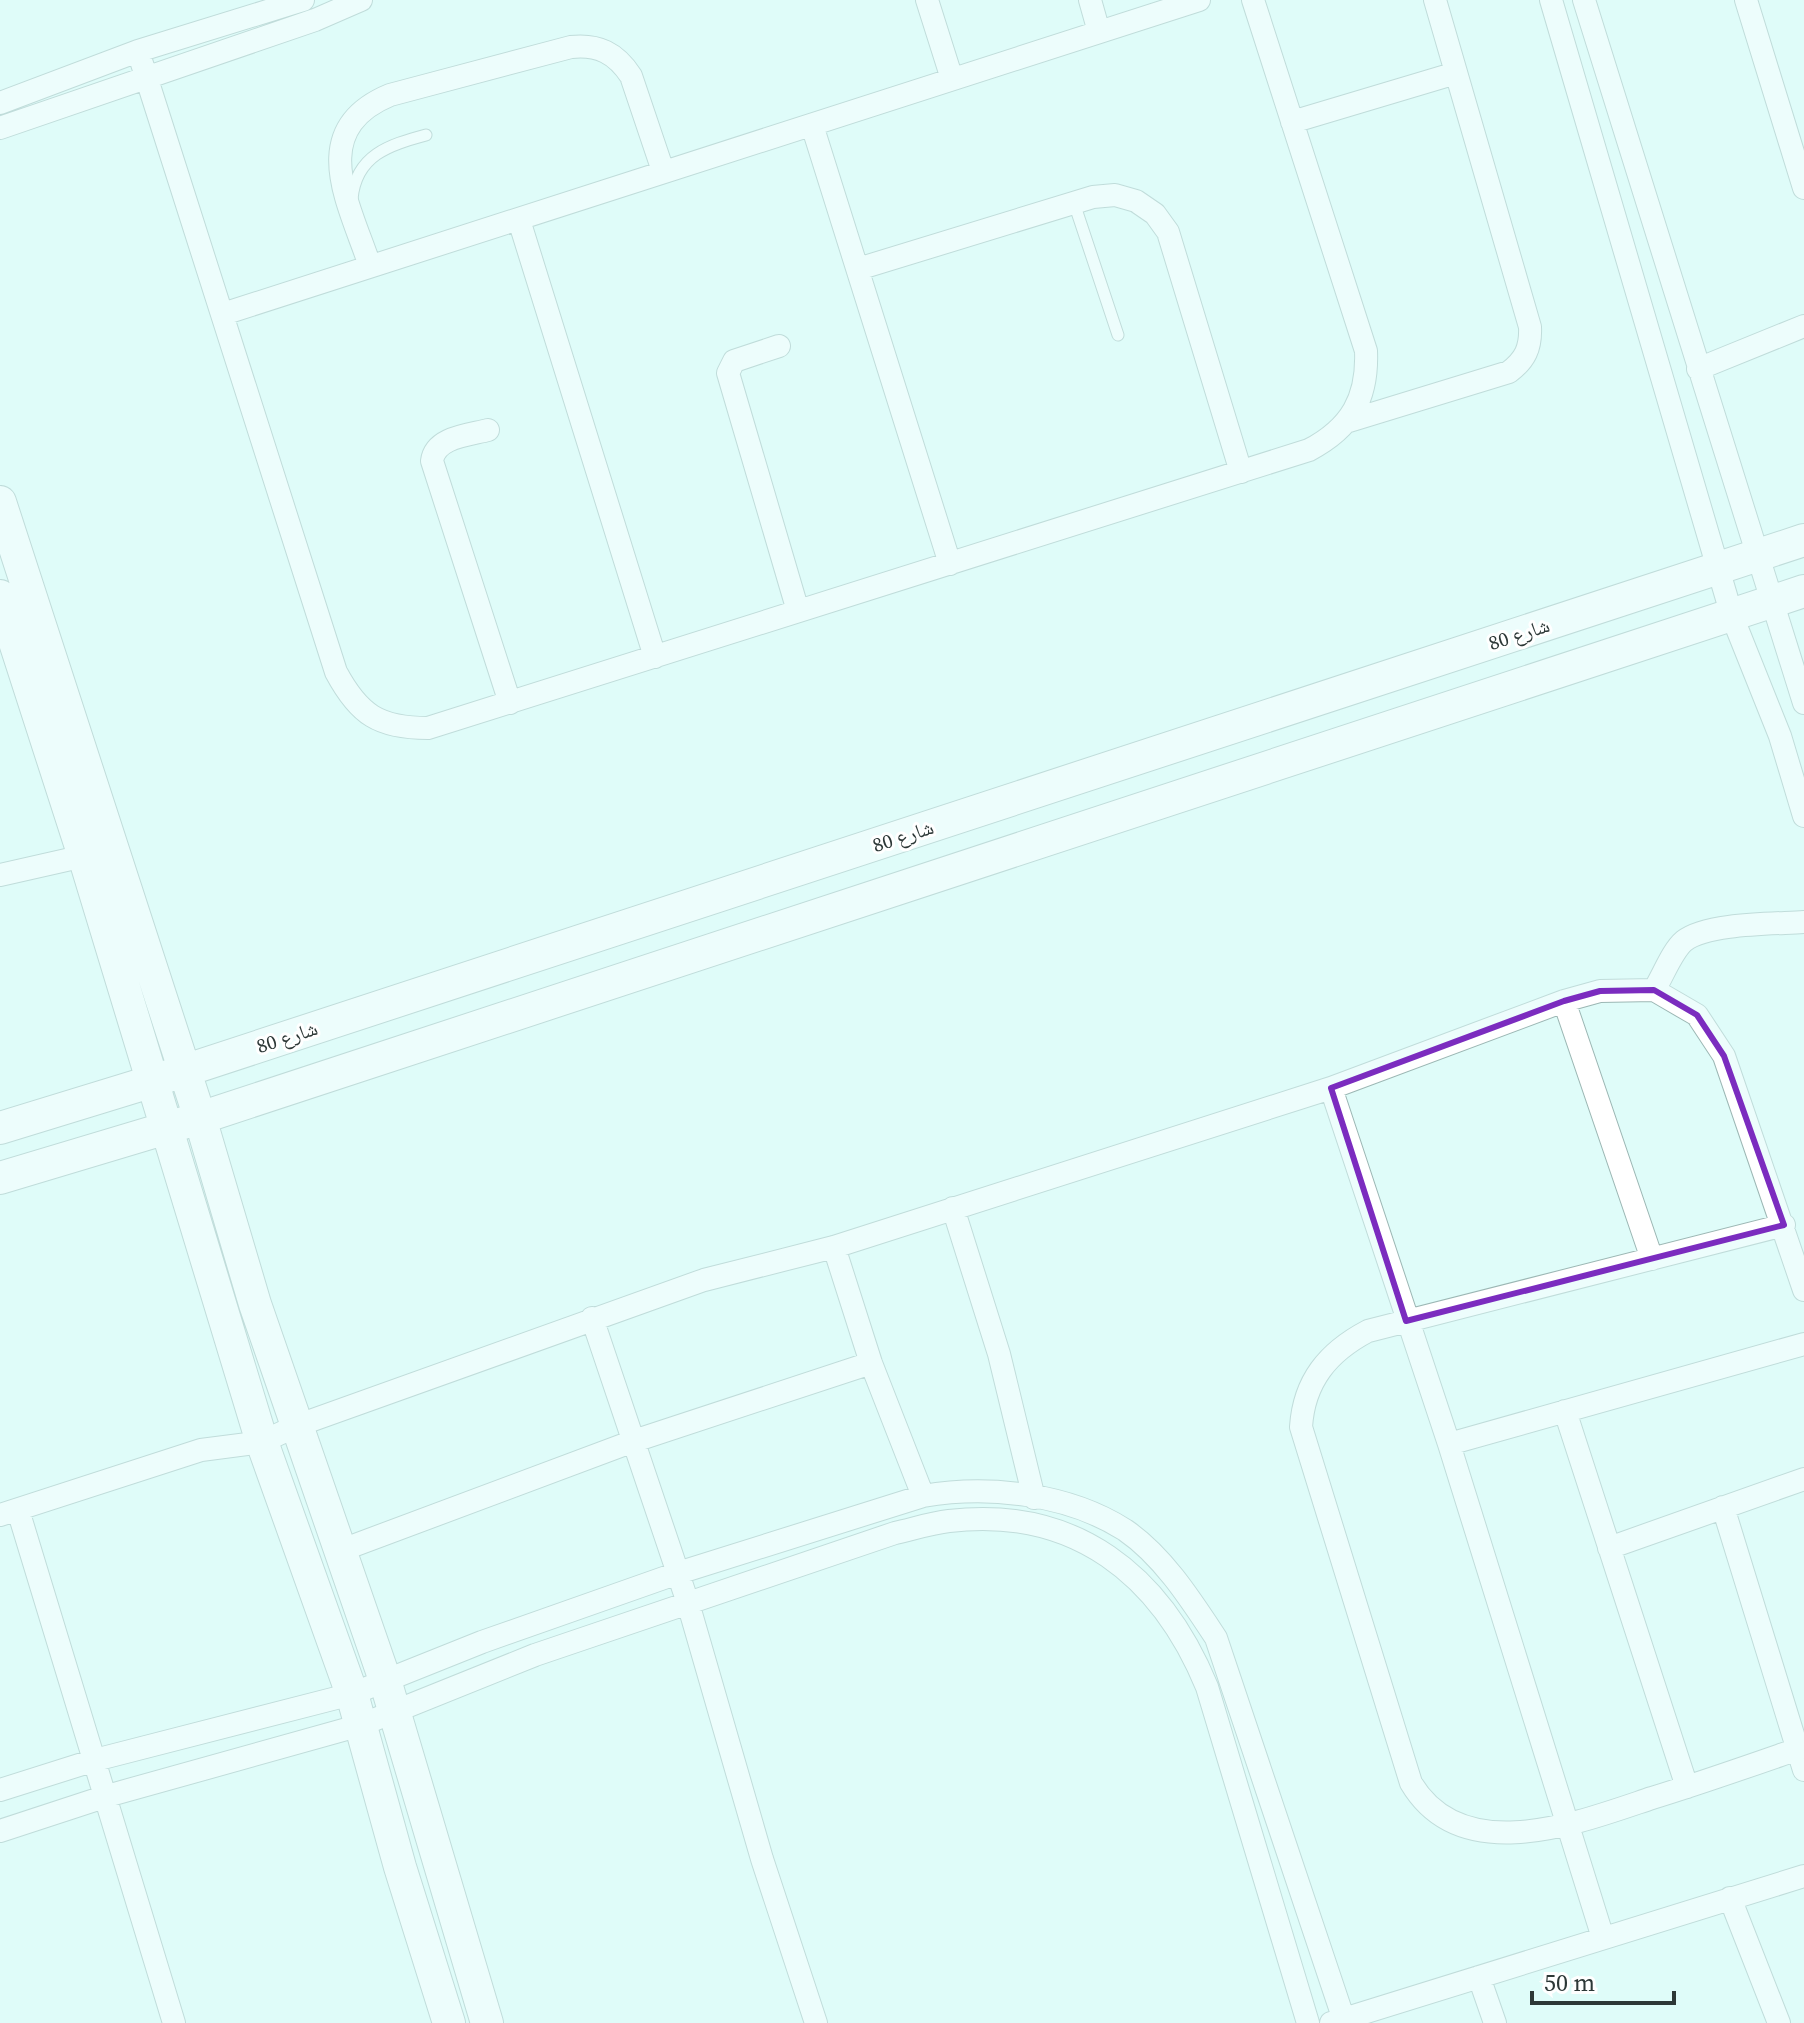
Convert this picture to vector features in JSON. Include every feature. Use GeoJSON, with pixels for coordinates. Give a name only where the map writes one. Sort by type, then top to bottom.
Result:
{"type":"FeatureCollection","features":[{"type":"Feature","properties":{"kind":"street"},"geometry":{"type":"LineString","coordinates":[[0,103],[138,51],[303,0]]}},
{"type":"Feature","properties":{"kind":"street"},"geometry":{"type":"LineString","coordinates":[[0,128],[146,75],[315,20],[361,0]]}},
{"type":"Feature","properties":{"kind":"street"},"geometry":{"type":"LineString","coordinates":[[927,0],[952,79]]}},
{"type":"Feature","properties":{"kind":"street"},"geometry":{"type":"LineString","coordinates":[[1090,0],[1099,32]]}},
{"type":"Feature","properties":{"kind":"street"},"geometry":{"type":"LineString","coordinates":[[223,314],[1199,0]]}},
{"type":"Feature","properties":{"kind":"street"},"geometry":{"type":"LineString","coordinates":[[138,51],[336,672],[350,698],[371,717],[399,728],[428,728],[1241,472],[1309,450],[1331,439],[1349,421],[1361,400],[1367,376],[1366,351],[1253,0]]}},
{"type":"Feature","properties":{"kind":"street"},"geometry":{"type":"LineString","coordinates":[[1349,421],[1509,372],[1527,353],[1530,327],[1435,0]]}},
{"type":"Feature","properties":{"kind":"street"},"geometry":{"type":"LineString","coordinates":[[1551,0],[1732,616],[1780,736],[1804,816]]}},
{"type":"Feature","properties":{"kind":"street"},"geometry":{"type":"LineString","coordinates":[[1584,0],[1804,703]]}},
{"type":"Feature","properties":{"kind":"street"},"geometry":{"type":"LineString","coordinates":[[1746,0],[1799,152],[1804,188]]}},
{"type":"Feature","properties":{"kind":"street"},"geometry":{"type":"LineString","coordinates":[[370,266],[339,171],[339,151],[345,132],[357,115],[372,103],[571,47],[600,48],[623,64],[663,171]]}},
{"type":"Feature","properties":{"kind":"street"},"geometry":{"type":"LineString","coordinates":[[1292,122],[1456,73]]}},
{"type":"Feature","properties":{"kind":"street"},"geometry":{"type":"LineString","coordinates":[[812,125],[950,564]]}},
{"type":"Feature","properties":{"kind":"street"},"geometry":{"type":"LineString","coordinates":[[858,269],[1074,203],[1115,195],[1136,201],[1155,214],[1168,232],[1241,472]]}},
{"type":"Feature","properties":{"kind":"street"},"geometry":{"type":"LineString","coordinates":[[519,220],[655,657]]}},
{"type":"Feature","properties":{"kind":"street"},"geometry":{"type":"LineString","coordinates":[[1698,369],[1804,326]]}},
{"type":"Feature","properties":{"kind":"street"},"geometry":{"type":"LineString","coordinates":[[779,346],[734,361],[728,373],[798,611]]}},
{"type":"Feature","properties":{"kind":"street"},"geometry":{"type":"LineString","coordinates":[[488,430],[442,443],[434,450],[432,461],[510,703]]}},
{"type":"Feature","properties":{"kind":"street"},"geometry":{"type":"LineString","coordinates":[[0,502],[200,1118],[255,1304],[385,1680],[487,2023]]}},
{"type":"Feature","properties":{"kind":"street","name":"شارع 80"},"geometry":{"type":"LineString","coordinates":[[0,1128],[150,1082],[1804,540]]}},
{"type":"Feature","properties":{"kind":"street"},"geometry":{"type":"LineString","coordinates":[[0,1178],[200,1118],[1804,591]]}},
{"type":"Feature","properties":{"kind":"street"},"geometry":{"type":"LineString","coordinates":[[0,596],[84,856],[150,1082],[262,1442],[352,1694],[449,2023]]}},
{"type":"Feature","properties":{"kind":"street"},"geometry":{"type":"LineString","coordinates":[[0,875],[84,856]]}},
{"type":"Feature","properties":{"kind":"street"},"geometry":{"type":"LineString","coordinates":[[1654,990],[1683,942],[1697,935],[1719,929],[1804,922]]}},
{"type":"Feature","properties":{"kind":"street"},"geometry":{"type":"LineString","coordinates":[[174,2023],[107,1796],[9,1512],[201,1450],[262,1442],[296,1426],[704,1280],[834,1247],[1331,1088],[1564,1001],[1600,991],[1654,990],[1697,1015],[1724,1056],[1804,1290]]}},
{"type":"Feature","properties":{"kind":"street"},"geometry":{"type":"LineString","coordinates":[[1564,1001],[1652,1259]]}},
{"type":"Feature","properties":{"kind":"street"},"geometry":{"type":"LineString","coordinates":[[1331,1088],[1449,1444],[1603,1938]]}},
{"type":"Feature","properties":{"kind":"street"},"geometry":{"type":"LineString","coordinates":[[953,1208],[999,1354],[1034,1498]]}},
{"type":"Feature","properties":{"kind":"street"},"geometry":{"type":"LineString","coordinates":[[1723,1507],[1801,1760],[1687,1787],[1566,1827],[1507,1833],[1459,1824],[1442,1816],[1418,1794],[1411,1783],[1301,1427],[1302,1403],[1312,1381],[1329,1359],[1368,1331],[1784,1225]]}},
{"type":"Feature","properties":{"kind":"street"},"geometry":{"type":"LineString","coordinates":[[834,1247],[871,1363],[923,1496]]}},
{"type":"Feature","properties":{"kind":"street"},"geometry":{"type":"LineString","coordinates":[[592,1318],[631,1442],[688,1603],[762,1859],[816,2023]]}},
{"type":"Feature","properties":{"kind":"street"},"geometry":{"type":"LineString","coordinates":[[1449,1444],[1804,1344]]}},
{"type":"Feature","properties":{"kind":"street"},"geometry":{"type":"LineString","coordinates":[[342,1550],[631,1442],[871,1363]]}},
{"type":"Feature","properties":{"kind":"street"},"geometry":{"type":"LineString","coordinates":[[1565,1411],[1687,1787]]}},
{"type":"Feature","properties":{"kind":"street"},"geometry":{"type":"LineString","coordinates":[[1609,1548],[1804,1479]]}},
{"type":"Feature","properties":{"kind":"street"},"geometry":{"type":"LineString","coordinates":[[0,1790],[95,1760],[352,1694],[678,1573],[923,1496],[961,1490],[1000,1491],[1084,1511],[1125,1530],[1165,1568],[1216,1638],[1339,2022],[1804,1876]]}},
{"type":"Feature","properties":{"kind":"street"},"geometry":{"type":"LineString","coordinates":[[0,1831],[107,1796],[361,1725],[535,1655],[846,1548],[948,1521],[998,1519],[1071,1535],[1118,1560],[1160,1603],[1189,1645],[1207,1687],[1308,2023]]}},
{"type":"Feature","properties":{"kind":"street"},"geometry":{"type":"LineString","coordinates":[[1730,1898],[1775,2022]]}},
{"type":"Feature","properties":{"kind":"street"},"geometry":{"type":"LineString","coordinates":[[1479,1977],[1495,2023]]}},
{"type":"Feature","properties":{"kind":"lane"},"geometry":{"type":"LineString","coordinates":[[351,207],[359,172],[370,157],[384,146],[426,135]]}},
{"type":"Feature","properties":{"kind":"lane"},"geometry":{"type":"LineString","coordinates":[[1074,203],[1118,335]]}},
{"type":"Feature","properties":{"kind":"highlighted area"},"geometry":{"type":"Polygon","coordinates":[[[1654,990],[1697,1015],[1724,1056],[1784,1225],[1406,1321],[1331,1088],[1564,1001],[1600,991],[1654,990]]]}}]}
